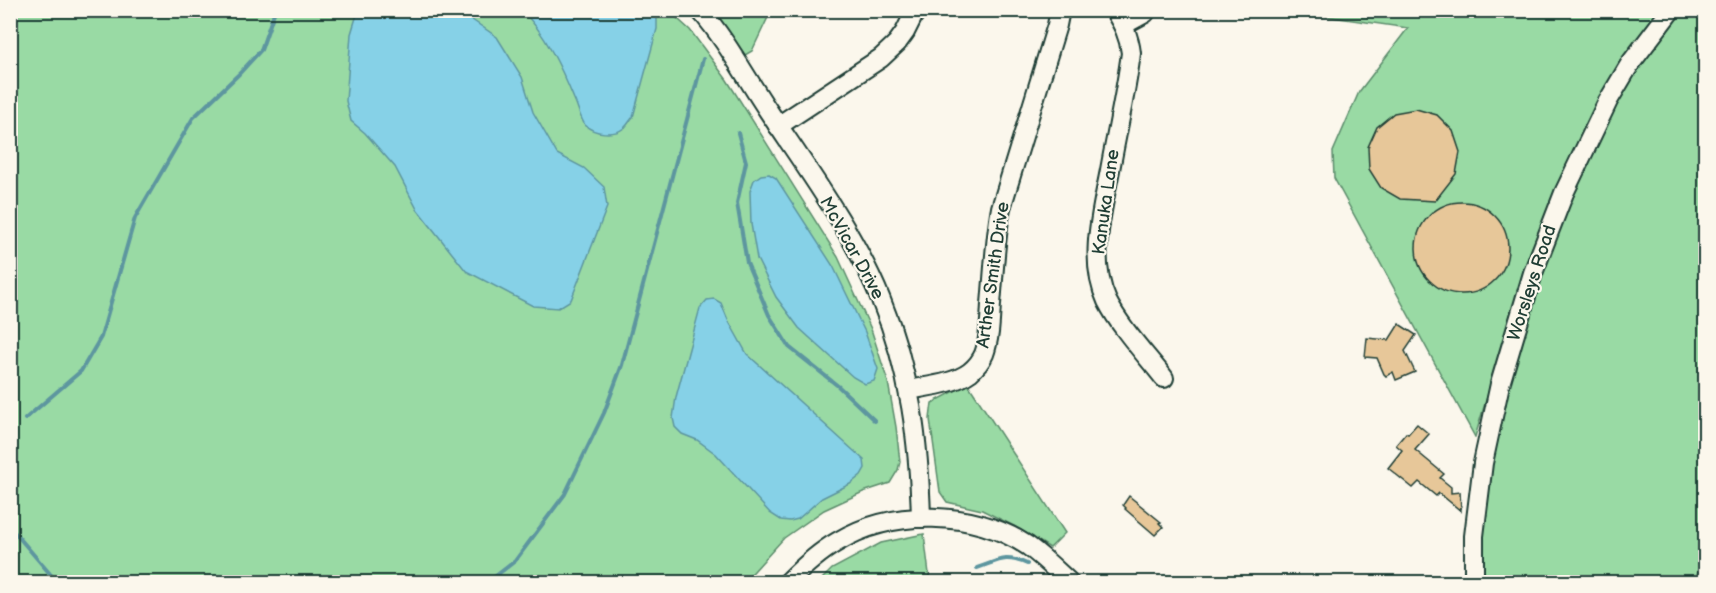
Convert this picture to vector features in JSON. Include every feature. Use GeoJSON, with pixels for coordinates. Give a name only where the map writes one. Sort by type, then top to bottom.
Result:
{"type":"FeatureCollection","features":[{"type":"Feature","properties":{"kind":"street","name":"McVicar Drive"},"geometry":{"type":"LineString","coordinates":[[700,10],[723,40],[841,224],[868,272],[894,332],[909,390],[918,446],[921,518]]}},
{"type":"Feature","properties":{"kind":"street"},"geometry":{"type":"LineString","coordinates":[[778,126],[881,58],[905,32],[915,10]]}},
{"type":"Feature","properties":{"kind":"street","name":"Arther Smith Drive"},"geometry":{"type":"LineString","coordinates":[[909,390],[963,376],[980,362],[985,352],[989,334],[997,229],[1001,208],[1060,10]]}},
{"type":"Feature","properties":{"kind":"street"},"geometry":{"type":"LineString","coordinates":[[1118,18],[1145,14],[1147,10]]}},
{"type":"Feature","properties":{"kind":"street","name":"Worsleys Road"},"geometry":{"type":"LineString","coordinates":[[1474,582],[1474,536],[1483,463],[1500,384],[1533,273],[1564,193],[1608,101],[1630,64],[1671,10]]}},
{"type":"Feature","properties":{"kind":"street","name":"Kanuka Lane"},"geometry":{"type":"LineString","coordinates":[[1118,18],[1130,43],[1131,53],[1102,207],[1098,241],[1098,273],[1108,302],[1164,378]]}},
{"type":"Feature","properties":{"kind":"street"},"geometry":{"type":"LineString","coordinates":[[788,582],[817,554],[857,531],[888,522],[921,518],[946,518],[1003,533],[1032,549],[1069,582]]}},
{"type":"Feature","properties":{"kind":"green space"},"geometry":{"type":"Polygon","coordinates":[[[1671,10],[1705,11],[1705,565],[1700,567],[1694,582],[1481,582],[1480,565],[1487,484],[1492,466],[1500,384],[1564,193],[1671,10]]]}},
{"type":"Feature","properties":{"kind":"green space"},"geometry":{"type":"Polygon","coordinates":[[[10,11],[669,11],[690,30],[727,80],[838,257],[871,329],[888,382],[900,462],[898,470],[890,483],[863,492],[824,510],[784,538],[744,582],[11,582],[10,11]]]}},
{"type":"Feature","properties":{"kind":"green space"},"geometry":{"type":"Polygon","coordinates":[[[713,11],[771,11],[752,51],[745,55],[713,11]]]}},
{"type":"Feature","properties":{"kind":"green space"},"geometry":{"type":"Polygon","coordinates":[[[1290,11],[1659,11],[1651,20],[1587,123],[1530,252],[1475,437],[1334,178],[1333,152],[1359,92],[1408,28],[1290,11]]]}},
{"type":"Feature","properties":{"kind":"green space"},"geometry":{"type":"Polygon","coordinates":[[[968,384],[1065,533],[1050,548],[982,510],[947,502],[940,492],[930,419],[932,403],[968,384]]]}},
{"type":"Feature","properties":{"kind":"green space"},"geometry":{"type":"Polygon","coordinates":[[[924,534],[930,582],[819,582],[832,569],[881,543],[924,534]]]}},
{"type":"Feature","properties":{"kind":"water"},"geometry":{"type":"Polygon","coordinates":[[[358,11],[459,11],[497,37],[522,77],[533,112],[557,154],[584,168],[604,187],[607,207],[571,300],[558,308],[533,306],[466,271],[417,209],[395,167],[365,133],[351,121],[346,101],[351,34],[358,11]]]}},
{"type":"Feature","properties":{"kind":"water"},"geometry":{"type":"Polygon","coordinates":[[[522,11],[657,11],[657,29],[633,117],[625,127],[620,131],[604,133],[585,125],[552,52],[522,11]]]}},
{"type":"Feature","properties":{"kind":"water"},"geometry":{"type":"Polygon","coordinates":[[[769,174],[776,178],[833,266],[865,332],[878,369],[874,381],[865,384],[853,377],[799,328],[776,297],[757,259],[751,224],[750,191],[754,180],[761,175],[769,174]]]}},
{"type":"Feature","properties":{"kind":"water"},"geometry":{"type":"Polygon","coordinates":[[[714,299],[721,303],[747,354],[864,460],[865,468],[861,475],[850,484],[822,498],[798,519],[781,520],[770,513],[716,454],[697,440],[682,434],[675,427],[673,418],[676,397],[700,308],[707,300],[714,299]]]}},
{"type":"Feature","properties":{"kind":"building"},"geometry":{"type":"Polygon","coordinates":[[[1416,109],[1437,115],[1453,131],[1460,152],[1456,174],[1435,201],[1400,199],[1381,188],[1369,169],[1368,147],[1377,127],[1394,113],[1416,109]]]}},
{"type":"Feature","properties":{"kind":"building"},"geometry":{"type":"Polygon","coordinates":[[[1462,202],[1479,206],[1494,216],[1504,231],[1508,248],[1504,265],[1494,280],[1479,290],[1462,294],[1445,290],[1430,280],[1420,265],[1416,248],[1420,231],[1430,216],[1445,206],[1462,202]]]}},
{"type":"Feature","properties":{"kind":"building"},"geometry":{"type":"Polygon","coordinates":[[[1399,324],[1416,335],[1405,351],[1415,372],[1396,380],[1393,372],[1386,376],[1384,374],[1377,358],[1365,357],[1367,338],[1389,340],[1399,324]]]}},
{"type":"Feature","properties":{"kind":"building"},"geometry":{"type":"Polygon","coordinates":[[[1417,424],[1429,434],[1415,450],[1444,474],[1440,478],[1451,487],[1451,493],[1460,492],[1461,511],[1439,493],[1436,496],[1419,482],[1413,488],[1388,468],[1402,450],[1396,445],[1417,424]]]}},
{"type":"Feature","properties":{"kind":"building"},"geometry":{"type":"Polygon","coordinates":[[[1129,496],[1161,522],[1159,523],[1163,527],[1155,535],[1125,509],[1123,505],[1129,496]]]}},
{"type":"Feature","properties":{"kind":"waterway"},"geometry":{"type":"LineString","coordinates":[[25,419],[81,371],[101,337],[135,218],[193,118],[261,50],[275,10]]}},
{"type":"Feature","properties":{"kind":"waterway"},"geometry":{"type":"LineString","coordinates":[[488,582],[515,561],[565,494],[604,413],[622,365],[703,59]]}},
{"type":"Feature","properties":{"kind":"waterway"},"geometry":{"type":"LineString","coordinates":[[738,133],[746,162],[737,203],[747,263],[769,315],[789,347],[838,386],[875,421]]}},
{"type":"Feature","properties":{"kind":"waterway"},"geometry":{"type":"LineString","coordinates":[[10,527],[57,582]]}},
{"type":"Feature","properties":{"kind":"waterway"},"geometry":{"type":"LineString","coordinates":[[977,568],[1007,559],[1027,564]]}}]}
